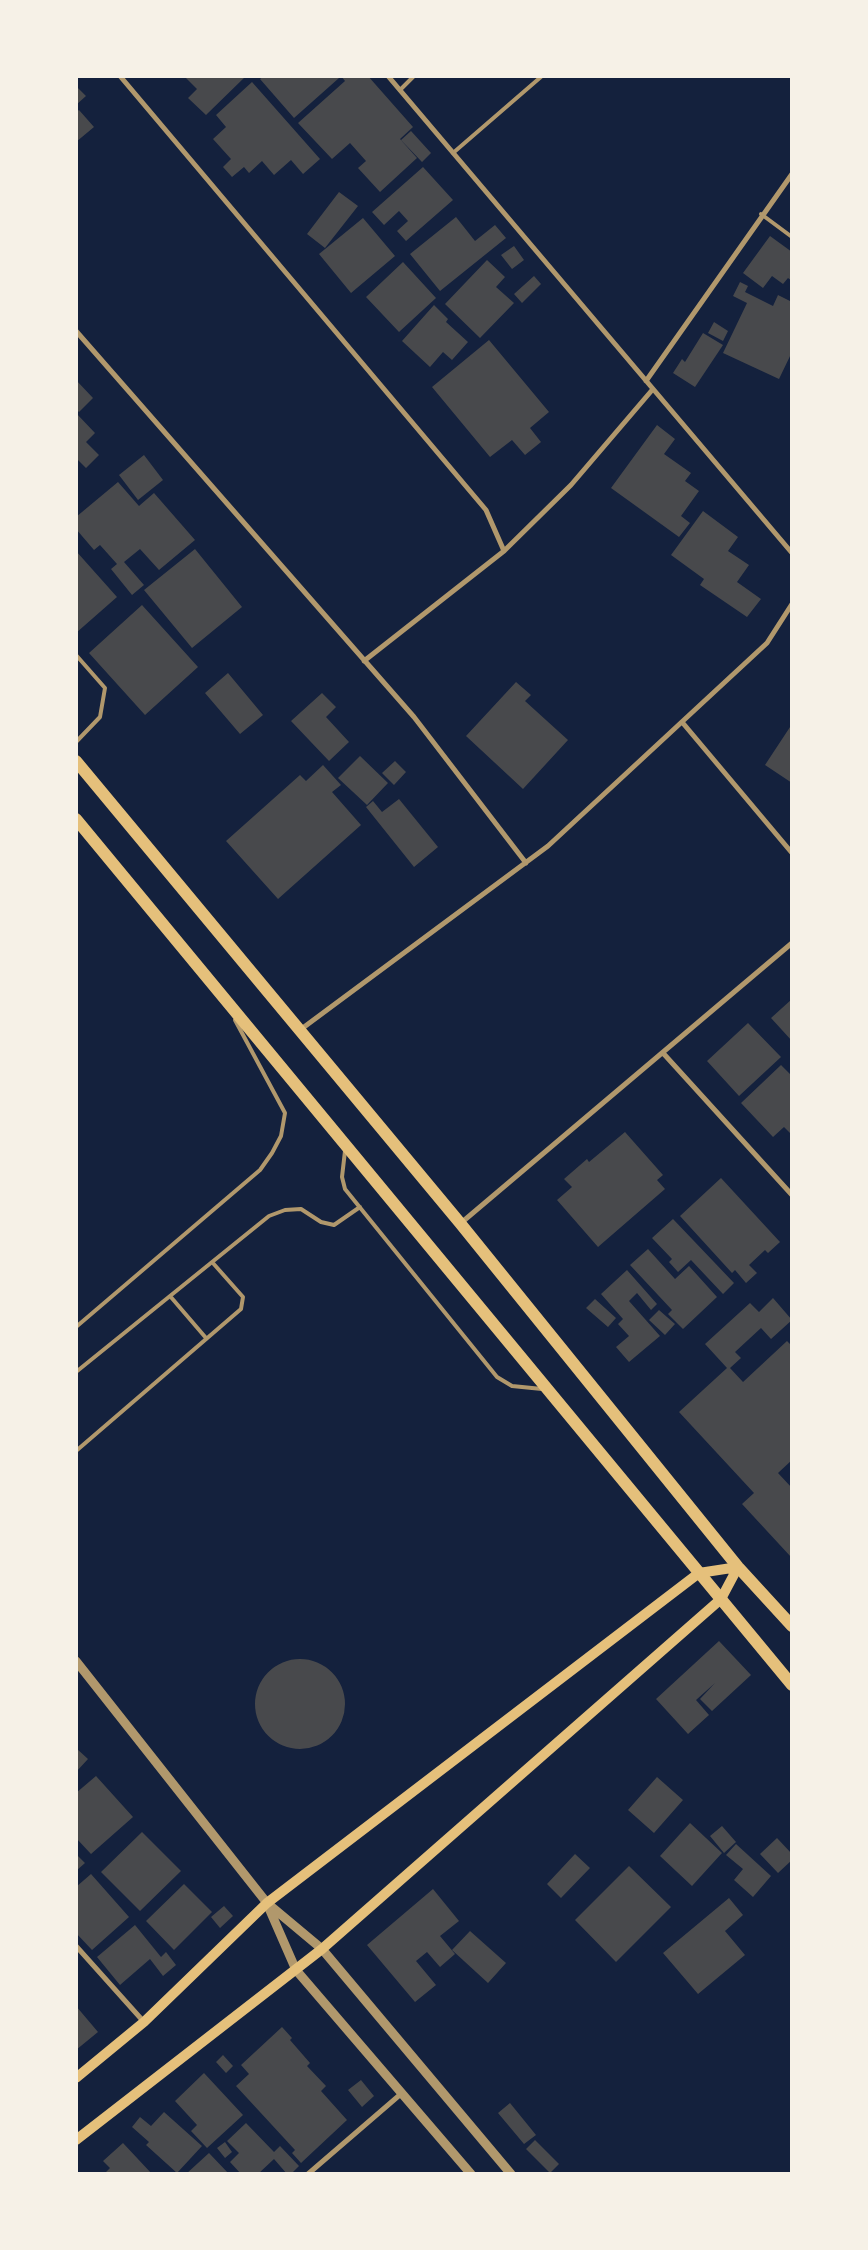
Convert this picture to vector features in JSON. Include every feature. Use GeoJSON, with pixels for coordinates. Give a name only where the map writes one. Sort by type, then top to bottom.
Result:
{"type":"FeatureCollection","features":[{"type":"Feature","properties":{"kind":"main road"},"geometry":{"type":"LineString","coordinates":[[76,761],[460,1224],[738,1567],[790,1620]]}},
{"type":"Feature","properties":{"kind":"main road"},"geometry":{"type":"LineString","coordinates":[[76,819],[792,1685]]}},
{"type":"Feature","properties":{"kind":"main road"},"geometry":{"type":"LineString","coordinates":[[76,2078],[144,2022],[267,1903],[699,1573],[738,1567]]}},
{"type":"Feature","properties":{"kind":"main road"},"geometry":{"type":"LineString","coordinates":[[76,2140],[322,1949],[721,1599],[738,1567]]}},
{"type":"Feature","properties":{"kind":"street"},"geometry":{"type":"LineString","coordinates":[[120,76],[486,510],[504,551]]}},
{"type":"Feature","properties":{"kind":"street"},"geometry":{"type":"LineString","coordinates":[[388,76],[792,553]]}},
{"type":"Feature","properties":{"kind":"street"},"geometry":{"type":"LineString","coordinates":[[646,381],[761,214],[792,174]]}},
{"type":"Feature","properties":{"kind":"street"},"geometry":{"type":"LineString","coordinates":[[76,331],[414,717],[526,863]]}},
{"type":"Feature","properties":{"kind":"street"},"geometry":{"type":"LineString","coordinates":[[364,662],[504,551],[571,485],[653,390]]}},
{"type":"Feature","properties":{"kind":"street"},"geometry":{"type":"LineString","coordinates":[[300,1030],[548,846],[767,643],[792,604]]}},
{"type":"Feature","properties":{"kind":"street"},"geometry":{"type":"LineString","coordinates":[[682,722],[792,853]]}},
{"type":"Feature","properties":{"kind":"street"},"geometry":{"type":"LineString","coordinates":[[460,1224],[792,943]]}},
{"type":"Feature","properties":{"kind":"street"},"geometry":{"type":"LineString","coordinates":[[663,1053],[792,1195]]}},
{"type":"Feature","properties":{"kind":"street"},"geometry":{"type":"LineString","coordinates":[[76,1660],[267,1903],[322,1949],[512,2174]]}},
{"type":"Feature","properties":{"kind":"street"},"geometry":{"type":"LineString","coordinates":[[267,1903],[296,1970],[471,2174]]}},
{"type":"Feature","properties":{"kind":"street"},"geometry":{"type":"LineString","coordinates":[[76,1946],[144,2022]]}},
{"type":"Feature","properties":{"kind":"street"},"geometry":{"type":"LineString","coordinates":[[308,2174],[402,2093]]}},
{"type":"Feature","properties":{"kind":"lane"},"geometry":{"type":"LineString","coordinates":[[400,90],[414,76]]}},
{"type":"Feature","properties":{"kind":"lane"},"geometry":{"type":"LineString","coordinates":[[453,153],[542,76]]}},
{"type":"Feature","properties":{"kind":"lane"},"geometry":{"type":"LineString","coordinates":[[761,214],[792,237]]}},
{"type":"Feature","properties":{"kind":"lane"},"geometry":{"type":"LineString","coordinates":[[76,655],[105,688],[100,717],[76,742]]}},
{"type":"Feature","properties":{"kind":"lane"},"geometry":{"type":"LineString","coordinates":[[76,1327],[260,1170],[281,1136],[285,1114],[223,997]]}},
{"type":"Feature","properties":{"kind":"lane"},"geometry":{"type":"LineString","coordinates":[[346,1146],[342,1177],[345,1189],[496,1377],[512,1386],[548,1390]]}},
{"type":"Feature","properties":{"kind":"lane"},"geometry":{"type":"LineString","coordinates":[[76,1372],[269,1216],[285,1210],[301,1209],[321,1222],[334,1225],[360,1207]]}},
{"type":"Feature","properties":{"kind":"lane"},"geometry":{"type":"LineString","coordinates":[[76,1451],[241,1309],[243,1297],[212,1262]]}},
{"type":"Feature","properties":{"kind":"lane"},"geometry":{"type":"LineString","coordinates":[[170,1296],[206,1338]]}},
{"type":"Feature","properties":{"kind":"building"},"geometry":{"type":"Polygon","coordinates":[[[184,76],[246,76],[206,115],[188,98],[197,89],[184,76]]]}},
{"type":"Feature","properties":{"kind":"building"},"geometry":{"type":"Polygon","coordinates":[[[264,76],[338,76],[339,78],[294,118],[260,79],[264,76]]]}},
{"type":"Feature","properties":{"kind":"building"},"geometry":{"type":"Polygon","coordinates":[[[341,76],[368,76],[413,127],[400,139],[417,158],[380,192],[358,168],[366,161],[350,143],[332,159],[298,123],[345,81],[341,76]]]}},
{"type":"Feature","properties":{"kind":"building"},"geometry":{"type":"Polygon","coordinates":[[[252,82],[320,159],[303,174],[291,160],[274,175],[262,161],[249,173],[244,167],[232,177],[223,167],[231,159],[213,139],[226,127],[216,115],[252,82]]]}},
{"type":"Feature","properties":{"kind":"building"},"geometry":{"type":"Polygon","coordinates":[[[76,86],[86,96],[76,105],[76,86]]]}},
{"type":"Feature","properties":{"kind":"building"},"geometry":{"type":"Polygon","coordinates":[[[79,110],[94,127],[76,142],[76,112],[79,110]]]}},
{"type":"Feature","properties":{"kind":"building"},"geometry":{"type":"Polygon","coordinates":[[[411,131],[431,153],[422,162],[401,140],[411,131]]]}},
{"type":"Feature","properties":{"kind":"building"},"geometry":{"type":"Polygon","coordinates":[[[423,167],[453,200],[406,241],[397,231],[408,221],[399,211],[384,225],[372,212],[423,167]]]}},
{"type":"Feature","properties":{"kind":"building"},"geometry":{"type":"Polygon","coordinates":[[[339,192],[358,206],[325,248],[307,234],[339,192]]]}},
{"type":"Feature","properties":{"kind":"building"},"geometry":{"type":"Polygon","coordinates":[[[456,217],[475,241],[495,225],[506,238],[440,291],[410,254],[456,217]]]}},
{"type":"Feature","properties":{"kind":"building"},"geometry":{"type":"Polygon","coordinates":[[[363,218],[395,256],[351,293],[319,254],[363,218]]]}},
{"type":"Feature","properties":{"kind":"building"},"geometry":{"type":"Polygon","coordinates":[[[770,236],[792,252],[792,281],[788,278],[783,284],[772,276],[763,288],[743,273],[770,236]]]}},
{"type":"Feature","properties":{"kind":"building"},"geometry":{"type":"Polygon","coordinates":[[[514,246],[524,260],[512,269],[501,255],[514,246]]]}},
{"type":"Feature","properties":{"kind":"building"},"geometry":{"type":"Polygon","coordinates":[[[487,260],[505,277],[496,287],[514,303],[480,338],[445,304],[487,260]]]}},
{"type":"Feature","properties":{"kind":"building"},"geometry":{"type":"Polygon","coordinates":[[[403,262],[436,298],[399,332],[366,297],[403,262]]]}},
{"type":"Feature","properties":{"kind":"building"},"geometry":{"type":"Polygon","coordinates":[[[534,276],[541,284],[522,303],[514,294],[534,276]]]}},
{"type":"Feature","properties":{"kind":"building"},"geometry":{"type":"Polygon","coordinates":[[[740,282],[748,286],[745,292],[773,306],[778,295],[792,302],[792,352],[779,379],[723,353],[747,303],[733,296],[740,282]]]}},
{"type":"Feature","properties":{"kind":"building"},"geometry":{"type":"Polygon","coordinates":[[[434,305],[448,319],[446,322],[468,342],[452,360],[443,352],[430,367],[402,341],[434,305]]]}},
{"type":"Feature","properties":{"kind":"building"},"geometry":{"type":"Polygon","coordinates":[[[714,322],[728,331],[723,341],[708,333],[714,322]]]}},
{"type":"Feature","properties":{"kind":"building"},"geometry":{"type":"Polygon","coordinates":[[[703,333],[723,345],[695,387],[673,373],[682,359],[685,362],[703,333]]]}},
{"type":"Feature","properties":{"kind":"building"},"geometry":{"type":"Polygon","coordinates":[[[489,340],[549,412],[530,428],[541,442],[525,455],[512,440],[490,457],[432,387],[489,340]]]}},
{"type":"Feature","properties":{"kind":"building"},"geometry":{"type":"Polygon","coordinates":[[[76,380],[93,398],[79,412],[76,409],[76,380]]]}},
{"type":"Feature","properties":{"kind":"building"},"geometry":{"type":"Polygon","coordinates":[[[76,413],[95,433],[86,442],[99,455],[86,468],[76,458],[76,413]]]}},
{"type":"Feature","properties":{"kind":"building"},"geometry":{"type":"Polygon","coordinates":[[[657,425],[675,439],[664,454],[691,473],[685,481],[699,491],[681,516],[690,523],[679,537],[611,488],[657,425]]]}},
{"type":"Feature","properties":{"kind":"building"},"geometry":{"type":"Polygon","coordinates":[[[144,455],[163,480],[138,500],[119,475],[144,455]]]}},
{"type":"Feature","properties":{"kind":"building"},"geometry":{"type":"Polygon","coordinates":[[[118,482],[139,506],[154,493],[195,540],[159,570],[140,549],[124,562],[144,585],[132,595],[111,569],[117,564],[100,545],[94,550],[76,529],[76,517],[118,482]]]}},
{"type":"Feature","properties":{"kind":"building"},"geometry":{"type":"Polygon","coordinates":[[[703,511],[738,537],[728,551],[749,565],[737,582],[761,599],[747,617],[700,585],[704,579],[671,555],[703,511]]]}},
{"type":"Feature","properties":{"kind":"building"},"geometry":{"type":"Polygon","coordinates":[[[195,549],[242,607],[192,648],[144,590],[195,549]]]}},
{"type":"Feature","properties":{"kind":"building"},"geometry":{"type":"Polygon","coordinates":[[[76,551],[117,597],[76,633],[76,551]]]}},
{"type":"Feature","properties":{"kind":"building"},"geometry":{"type":"Polygon","coordinates":[[[142,605],[198,667],[145,715],[89,653],[142,605]]]}},
{"type":"Feature","properties":{"kind":"building"},"geometry":{"type":"Polygon","coordinates":[[[228,673],[263,715],[240,734],[205,693],[228,673]]]}},
{"type":"Feature","properties":{"kind":"building"},"geometry":{"type":"Polygon","coordinates":[[[516,682],[531,695],[525,701],[568,740],[523,789],[466,736],[516,682]]]}},
{"type":"Feature","properties":{"kind":"building"},"geometry":{"type":"Polygon","coordinates":[[[322,693],[336,707],[326,717],[349,742],[329,761],[291,721],[322,693]]]}},
{"type":"Feature","properties":{"kind":"building"},"geometry":{"type":"Polygon","coordinates":[[[792,724],[792,783],[765,765],[792,724]]]}},
{"type":"Feature","properties":{"kind":"building"},"geometry":{"type":"Polygon","coordinates":[[[360,756],[388,783],[367,805],[338,778],[360,756]]]}},
{"type":"Feature","properties":{"kind":"building"},"geometry":{"type":"Polygon","coordinates":[[[395,761],[406,772],[394,785],[382,773],[395,761]]]}},
{"type":"Feature","properties":{"kind":"building"},"geometry":{"type":"Polygon","coordinates":[[[323,765],[341,785],[332,792],[361,825],[278,899],[226,841],[300,775],[306,781],[323,765]]]}},
{"type":"Feature","properties":{"kind":"building"},"geometry":{"type":"Polygon","coordinates":[[[399,799],[438,847],[414,867],[366,807],[373,801],[382,812],[399,799]]]}},
{"type":"Feature","properties":{"kind":"building"},"geometry":{"type":"Polygon","coordinates":[[[792,999],[792,1041],[771,1018],[792,999]]]}},
{"type":"Feature","properties":{"kind":"building"},"geometry":{"type":"Polygon","coordinates":[[[748,1023],[781,1057],[739,1096],[707,1061],[748,1023]]]}},
{"type":"Feature","properties":{"kind":"building"},"geometry":{"type":"Polygon","coordinates":[[[781,1065],[792,1076],[792,1135],[784,1127],[773,1137],[741,1103],[781,1065]]]}},
{"type":"Feature","properties":{"kind":"building"},"geometry":{"type":"Polygon","coordinates":[[[625,1132],[663,1175],[657,1180],[665,1189],[598,1247],[557,1200],[572,1187],[564,1179],[587,1159],[589,1162],[625,1132]]]}},
{"type":"Feature","properties":{"kind":"building"},"geometry":{"type":"Polygon","coordinates":[[[721,1178],[780,1242],[768,1253],[765,1250],[749,1265],[757,1273],[746,1283],[735,1270],[732,1273],[680,1216],[721,1178]]]}},
{"type":"Feature","properties":{"kind":"building"},"geometry":{"type":"Polygon","coordinates":[[[673,1219],[734,1283],[723,1294],[691,1260],[678,1272],[669,1262],[672,1259],[652,1238],[673,1219]]]}},
{"type":"Feature","properties":{"kind":"building"},"geometry":{"type":"Polygon","coordinates":[[[648,1249],[675,1279],[689,1266],[717,1297],[683,1329],[668,1314],[672,1310],[630,1265],[648,1249]]]}},
{"type":"Feature","properties":{"kind":"building"},"geometry":{"type":"Polygon","coordinates":[[[627,1270],[657,1304],[651,1310],[637,1293],[629,1301],[660,1336],[629,1362],[616,1347],[629,1336],[618,1324],[623,1319],[601,1294],[627,1270]]]}},
{"type":"Feature","properties":{"kind":"building"},"geometry":{"type":"Polygon","coordinates":[[[773,1298],[792,1320],[771,1339],[761,1328],[735,1352],[741,1358],[730,1368],[743,1382],[787,1341],[792,1346],[792,1460],[778,1473],[792,1488],[791,1557],[742,1504],[754,1493],[679,1412],[727,1368],[705,1344],[750,1303],[759,1312],[773,1298]]]}},
{"type":"Feature","properties":{"kind":"building"},"geometry":{"type":"Polygon","coordinates":[[[595,1299],[616,1318],[608,1327],[586,1308],[595,1299]]]}},
{"type":"Feature","properties":{"kind":"building"},"geometry":{"type":"Polygon","coordinates":[[[659,1310],[675,1324],[665,1335],[649,1320],[659,1310]]]}},
{"type":"Feature","properties":{"kind":"building"},"geometry":{"type":"Polygon","coordinates":[[[719,1641],[751,1675],[712,1711],[700,1699],[715,1683],[696,1700],[709,1715],[688,1734],[656,1699],[719,1641]]]}},
{"type":"Feature","properties":{"kind":"building"},"geometry":{"type":"Polygon","coordinates":[[[300,1659],[317,1663],[332,1672],[341,1687],[345,1704],[341,1721],[332,1736],[317,1745],[300,1749],[283,1745],[268,1736],[259,1721],[255,1704],[259,1687],[268,1672],[283,1663],[300,1659]]]}},
{"type":"Feature","properties":{"kind":"building"},"geometry":{"type":"Polygon","coordinates":[[[76,1748],[88,1759],[76,1772],[76,1748]]]}},
{"type":"Feature","properties":{"kind":"building"},"geometry":{"type":"Polygon","coordinates":[[[96,1776],[133,1817],[91,1854],[76,1838],[76,1793],[96,1776]]]}},
{"type":"Feature","properties":{"kind":"building"},"geometry":{"type":"Polygon","coordinates":[[[657,1777],[683,1800],[654,1833],[628,1810],[657,1777]]]}},
{"type":"Feature","properties":{"kind":"building"},"geometry":{"type":"Polygon","coordinates":[[[690,1823],[722,1853],[692,1886],[660,1856],[690,1823]]]}},
{"type":"Feature","properties":{"kind":"building"},"geometry":{"type":"Polygon","coordinates":[[[722,1826],[736,1842],[724,1853],[710,1836],[722,1826]]]}},
{"type":"Feature","properties":{"kind":"building"},"geometry":{"type":"Polygon","coordinates":[[[142,1832],[181,1871],[140,1911],[101,1872],[142,1832]]]}},
{"type":"Feature","properties":{"kind":"building"},"geometry":{"type":"Polygon","coordinates":[[[777,1838],[792,1854],[792,1860],[778,1873],[760,1854],[777,1838]]]}},
{"type":"Feature","properties":{"kind":"building"},"geometry":{"type":"Polygon","coordinates":[[[736,1844],[771,1876],[753,1897],[734,1880],[743,1869],[726,1855],[736,1844]]]}},
{"type":"Feature","properties":{"kind":"building"},"geometry":{"type":"Polygon","coordinates":[[[76,1854],[85,1863],[76,1871],[76,1854]]]}},
{"type":"Feature","properties":{"kind":"building"},"geometry":{"type":"Polygon","coordinates":[[[575,1854],[590,1868],[561,1898],[547,1884],[575,1854]]]}},
{"type":"Feature","properties":{"kind":"building"},"geometry":{"type":"Polygon","coordinates":[[[629,1866],[671,1907],[616,1962],[575,1920],[629,1866]]]}},
{"type":"Feature","properties":{"kind":"building"},"geometry":{"type":"Polygon","coordinates":[[[91,1874],[129,1917],[92,1950],[76,1933],[76,1887],[91,1874]]]}},
{"type":"Feature","properties":{"kind":"building"},"geometry":{"type":"Polygon","coordinates":[[[184,1884],[212,1912],[174,1950],[146,1921],[184,1884]]]}},
{"type":"Feature","properties":{"kind":"building"},"geometry":{"type":"Polygon","coordinates":[[[433,1889],[459,1921],[440,1936],[455,1954],[440,1967],[427,1952],[416,1961],[436,1985],[415,2002],[367,1945],[433,1889]]]}},
{"type":"Feature","properties":{"kind":"building"},"geometry":{"type":"Polygon","coordinates":[[[729,1898],[743,1915],[725,1931],[745,1955],[698,1994],[663,1953],[729,1898]]]}},
{"type":"Feature","properties":{"kind":"building"},"geometry":{"type":"Polygon","coordinates":[[[224,1906],[233,1916],[220,1928],[211,1917],[224,1906]]]}},
{"type":"Feature","properties":{"kind":"building"},"geometry":{"type":"Polygon","coordinates":[[[135,1925],[161,1957],[166,1952],[176,1965],[163,1976],[150,1959],[120,1985],[97,1957],[135,1925]]]}},
{"type":"Feature","properties":{"kind":"building"},"geometry":{"type":"Polygon","coordinates":[[[470,1931],[506,1963],[488,1983],[452,1950],[470,1931]]]}},
{"type":"Feature","properties":{"kind":"building"},"geometry":{"type":"Polygon","coordinates":[[[76,2006],[98,2032],[76,2050],[76,2006]]]}},
{"type":"Feature","properties":{"kind":"building"},"geometry":{"type":"Polygon","coordinates":[[[282,2027],[292,2038],[290,2040],[310,2063],[307,2066],[326,2086],[321,2091],[347,2120],[301,2163],[292,2153],[295,2150],[236,2086],[249,2074],[241,2065],[282,2027]]]}},
{"type":"Feature","properties":{"kind":"building"},"geometry":{"type":"Polygon","coordinates":[[[223,2055],[233,2066],[226,2073],[216,2062],[223,2055]]]}},
{"type":"Feature","properties":{"kind":"building"},"geometry":{"type":"Polygon","coordinates":[[[204,2073],[243,2115],[207,2148],[191,2131],[197,2125],[175,2101],[204,2073]]]}},
{"type":"Feature","properties":{"kind":"building"},"geometry":{"type":"Polygon","coordinates":[[[361,2080],[374,2096],[362,2107],[348,2090],[361,2080]]]}},
{"type":"Feature","properties":{"kind":"building"},"geometry":{"type":"Polygon","coordinates":[[[510,2103],[536,2135],[524,2144],[498,2113],[510,2103]]]}},
{"type":"Feature","properties":{"kind":"building"},"geometry":{"type":"Polygon","coordinates":[[[164,2112],[202,2146],[177,2173],[146,2145],[149,2142],[132,2127],[140,2117],[151,2126],[164,2112]]]}},
{"type":"Feature","properties":{"kind":"building"},"geometry":{"type":"Polygon","coordinates":[[[246,2123],[274,2152],[280,2146],[299,2166],[291,2174],[287,2174],[274,2159],[258,2174],[241,2174],[230,2162],[239,2153],[227,2141],[246,2123]]]}},
{"type":"Feature","properties":{"kind":"building"},"geometry":{"type":"Polygon","coordinates":[[[535,2140],[559,2164],[550,2173],[526,2149],[535,2140]]]}},
{"type":"Feature","properties":{"kind":"building"},"geometry":{"type":"Polygon","coordinates":[[[225,2142],[232,2152],[225,2158],[217,2148],[225,2142]]]}},
{"type":"Feature","properties":{"kind":"building"},"geometry":{"type":"Polygon","coordinates":[[[123,2143],[152,2174],[104,2174],[110,2168],[103,2161],[123,2143]]]}},
{"type":"Feature","properties":{"kind":"building"},"geometry":{"type":"Polygon","coordinates":[[[209,2153],[229,2174],[186,2174],[209,2153]]]}}]}
